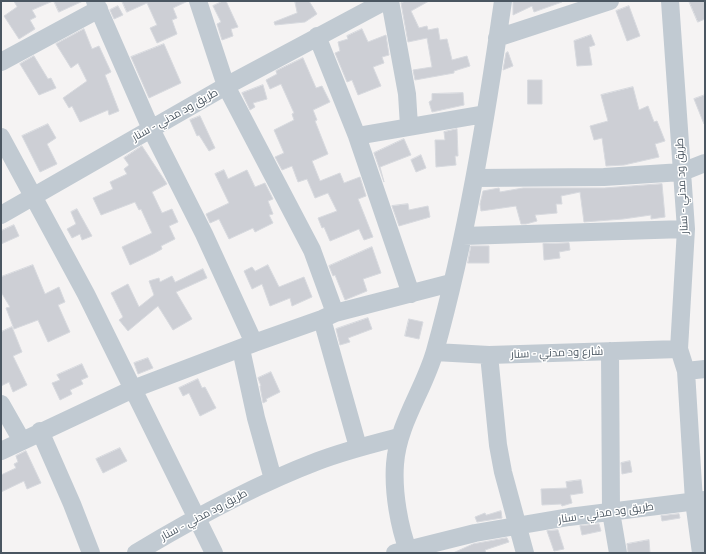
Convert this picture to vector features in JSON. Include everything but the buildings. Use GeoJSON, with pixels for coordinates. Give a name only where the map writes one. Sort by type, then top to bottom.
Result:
{"type":"FeatureCollection","features":[{"type":"Feature","properties":{"kind":"street"},"geometry":{"type":"LineString","coordinates":[[198,1],[226,86],[312,250],[329,316],[358,447]]}},
{"type":"Feature","properties":{"kind":"street","name":"طريق ود مدني - سنار"},"geometry":{"type":"LineString","coordinates":[[1,214],[317,36],[362,7],[385,1]]}},
{"type":"Feature","properties":{"kind":"street"},"geometry":{"type":"LineString","coordinates":[[390,1],[407,94],[409,126]]}},
{"type":"Feature","properties":{"kind":"street","name":"طريق ود مدني - سنار"},"geometry":{"type":"LineString","coordinates":[[503,1],[475,178],[463,236],[435,352],[420,394],[399,436],[395,465],[396,492],[404,552],[475,533],[700,500]]}},
{"type":"Feature","properties":{"kind":"street"},"geometry":{"type":"LineString","coordinates":[[497,38],[610,1]]}},
{"type":"Feature","properties":{"kind":"street","name":"طريق ود مدني - سنار"},"geometry":{"type":"LineString","coordinates":[[670,1],[686,229],[680,349],[686,371],[700,500],[701,553]]}},
{"type":"Feature","properties":{"kind":"street"},"geometry":{"type":"LineString","coordinates":[[1,62],[97,5],[151,129],[204,234],[248,346],[256,418],[273,479]]}},
{"type":"Feature","properties":{"kind":"street"},"geometry":{"type":"LineString","coordinates":[[317,36],[357,136],[411,294]]}},
{"type":"Feature","properties":{"kind":"street"},"geometry":{"type":"LineString","coordinates":[[357,136],[485,114]]}},
{"type":"Feature","properties":{"kind":"street"},"geometry":{"type":"LineString","coordinates":[[1,137],[86,294],[214,553]]}},
{"type":"Feature","properties":{"kind":"street"},"geometry":{"type":"LineString","coordinates":[[475,178],[604,177],[682,172],[705,163]]}},
{"type":"Feature","properties":{"kind":"street"},"geometry":{"type":"LineString","coordinates":[[463,236],[686,229]]}},
{"type":"Feature","properties":{"kind":"street"},"geometry":{"type":"LineString","coordinates":[[1,451],[133,389],[248,346],[329,316],[451,283]]}},
{"type":"Feature","properties":{"kind":"street","name":"شارع ود مدني - سنار"},"geometry":{"type":"LineString","coordinates":[[435,352],[488,355],[680,349]]}},
{"type":"Feature","properties":{"kind":"street"},"geometry":{"type":"LineString","coordinates":[[610,351],[611,512],[618,553]]}},
{"type":"Feature","properties":{"kind":"street"},"geometry":{"type":"LineString","coordinates":[[488,355],[498,445],[503,472],[525,553]]}},
{"type":"Feature","properties":{"kind":"street"},"geometry":{"type":"LineString","coordinates":[[686,371],[705,369]]}},
{"type":"Feature","properties":{"kind":"street"},"geometry":{"type":"LineString","coordinates":[[1,404],[22,441]]}},
{"type":"Feature","properties":{"kind":"street"},"geometry":{"type":"LineString","coordinates":[[40,432],[72,504],[91,553]]}},
{"type":"Feature","properties":{"kind":"street","name":"طريق ود مدني - سنار"},"geometry":{"type":"LineString","coordinates":[[136,553],[196,519],[273,479],[319,460],[358,447],[399,436]]}}]}
